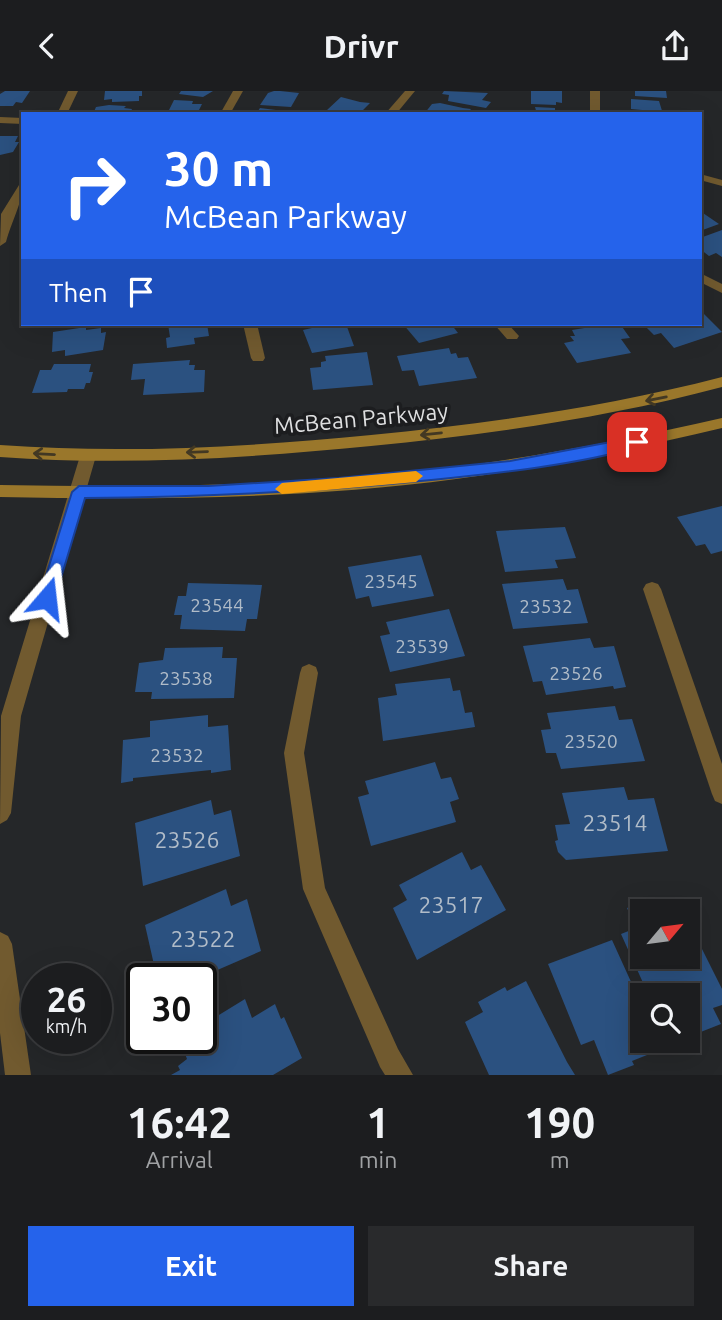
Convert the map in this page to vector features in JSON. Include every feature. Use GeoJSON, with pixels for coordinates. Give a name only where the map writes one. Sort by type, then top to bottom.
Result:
{"type":"FeatureCollection","features":[{"type":"Feature","properties":{"kind":"main road","name":"McBean Parkway"},"geometry":{"type":"LineString","coordinates":[[0,451],[88,456],[278,449],[505,427],[681,394],[722,383]]}},
{"type":"Feature","properties":{"kind":"main road"},"geometry":{"type":"LineString","coordinates":[[0,491],[285,489],[497,468],[722,423]]}},
{"type":"Feature","properties":{"kind":"street"},"geometry":{"type":"LineString","coordinates":[[63,112],[73,91]]}},
{"type":"Feature","properties":{"kind":"street"},"geometry":{"type":"LineString","coordinates":[[226,112],[238,91]]}},
{"type":"Feature","properties":{"kind":"street"},"geometry":{"type":"LineString","coordinates":[[392,112],[410,91]]}},
{"type":"Feature","properties":{"kind":"street"},"geometry":{"type":"LineString","coordinates":[[595,91],[596,112]]}},
{"type":"Feature","properties":{"kind":"street"},"geometry":{"type":"LineString","coordinates":[[0,120],[21,121]]}},
{"type":"Feature","properties":{"kind":"street"},"geometry":{"type":"LineString","coordinates":[[702,178],[722,183]]}},
{"type":"Feature","properties":{"kind":"street"},"geometry":{"type":"LineString","coordinates":[[0,242],[4,214],[21,190]]}},
{"type":"Feature","properties":{"kind":"street"},"geometry":{"type":"LineString","coordinates":[[702,278],[722,289]]}},
{"type":"Feature","properties":{"kind":"street"},"geometry":{"type":"LineString","coordinates":[[250,326],[258,358]]}},
{"type":"Feature","properties":{"kind":"street"},"geometry":{"type":"LineString","coordinates":[[503,326],[512,336]]}},
{"type":"Feature","properties":{"kind":"street"},"geometry":{"type":"LineString","coordinates":[[0,813],[6,717],[79,492],[88,456]]}},
{"type":"Feature","properties":{"kind":"street"},"geometry":{"type":"LineString","coordinates":[[652,589],[722,794]]}},
{"type":"Feature","properties":{"kind":"street"},"geometry":{"type":"LineString","coordinates":[[309,673],[294,753],[314,889],[389,1058],[400,1075]]}},
{"type":"Feature","properties":{"kind":"street"},"geometry":{"type":"LineString","coordinates":[[0,944],[19,1075]]}},
{"type":"Feature","properties":{"kind":"building"},"geometry":{"type":"Polygon","coordinates":[[[5,91],[30,91],[22,103],[0,106],[0,94],[5,91]]]}},
{"type":"Feature","properties":{"kind":"building"},"geometry":{"type":"Polygon","coordinates":[[[105,91],[142,91],[142,96],[139,96],[139,101],[112,102],[112,99],[104,100],[105,91]]]}},
{"type":"Feature","properties":{"kind":"building"},"geometry":{"type":"Polygon","coordinates":[[[181,91],[213,91],[203,97],[179,94],[181,91]]]}},
{"type":"Feature","properties":{"kind":"building"},"geometry":{"type":"Polygon","coordinates":[[[444,91],[488,93],[482,100],[491,102],[486,108],[448,101],[449,95],[442,94],[444,91]]]}},
{"type":"Feature","properties":{"kind":"building"},"geometry":{"type":"Polygon","coordinates":[[[531,91],[562,91],[562,103],[531,104],[531,91]]]}},
{"type":"Feature","properties":{"kind":"building"},"geometry":{"type":"Polygon","coordinates":[[[635,91],[666,91],[667,98],[635,96],[635,91]]]}},
{"type":"Feature","properties":{"kind":"building"},"geometry":{"type":"Polygon","coordinates":[[[268,93],[299,93],[291,107],[260,105],[268,93]]]}},
{"type":"Feature","properties":{"kind":"building"},"geometry":{"type":"Polygon","coordinates":[[[341,97],[370,103],[361,112],[327,110],[341,97]]]}},
{"type":"Feature","properties":{"kind":"building"},"geometry":{"type":"Polygon","coordinates":[[[631,99],[659,101],[662,112],[643,112],[631,109],[631,99]]]}},
{"type":"Feature","properties":{"kind":"building"},"geometry":{"type":"Polygon","coordinates":[[[174,100],[202,104],[198,112],[168,112],[174,100]]]}},
{"type":"Feature","properties":{"kind":"building"},"geometry":{"type":"Polygon","coordinates":[[[432,104],[471,109],[469,112],[426,112],[432,104]]]}},
{"type":"Feature","properties":{"kind":"building"},"geometry":{"type":"Polygon","coordinates":[[[109,105],[132,109],[131,112],[94,112],[96,107],[109,105]]]}},
{"type":"Feature","properties":{"kind":"building"},"geometry":{"type":"Polygon","coordinates":[[[535,107],[555,108],[557,112],[536,112],[535,107]]]}},
{"type":"Feature","properties":{"kind":"building"},"geometry":{"type":"Polygon","coordinates":[[[260,108],[292,112],[257,112],[260,108]]]}},
{"type":"Feature","properties":{"kind":"building"},"geometry":{"type":"Polygon","coordinates":[[[0,136],[18,136],[15,142],[19,142],[13,152],[0,155],[0,136]]]}},
{"type":"Feature","properties":{"kind":"building"},"geometry":{"type":"Polygon","coordinates":[[[702,212],[719,224],[702,230],[702,212]]]}},
{"type":"Feature","properties":{"kind":"building"},"geometry":{"type":"Polygon","coordinates":[[[722,230],[722,257],[716,253],[709,256],[702,251],[702,237],[722,230]]]}},
{"type":"Feature","properties":{"kind":"building"},"geometry":{"type":"Polygon","coordinates":[[[702,314],[722,332],[674,348],[661,333],[654,335],[645,326],[702,326],[702,314]]]}},
{"type":"Feature","properties":{"kind":"building"},"geometry":{"type":"Polygon","coordinates":[[[168,326],[207,326],[209,336],[194,338],[195,344],[167,348],[166,338],[170,337],[168,326]]]}},
{"type":"Feature","properties":{"kind":"building"},"geometry":{"type":"Polygon","coordinates":[[[347,326],[354,346],[312,353],[303,330],[347,326]]]}},
{"type":"Feature","properties":{"kind":"building"},"geometry":{"type":"Polygon","coordinates":[[[405,326],[453,326],[458,333],[419,343],[405,326]]]}},
{"type":"Feature","properties":{"kind":"building"},"geometry":{"type":"Polygon","coordinates":[[[621,326],[630,338],[621,339],[631,353],[577,363],[564,343],[574,341],[570,336],[575,336],[572,330],[621,326]]]}},
{"type":"Feature","properties":{"kind":"building"},"geometry":{"type":"Polygon","coordinates":[[[86,327],[86,330],[101,328],[101,333],[106,332],[103,350],[65,356],[65,350],[52,352],[53,332],[86,327]]]}},
{"type":"Feature","properties":{"kind":"building"},"geometry":{"type":"Polygon","coordinates":[[[449,348],[451,354],[456,353],[458,358],[468,357],[477,378],[419,386],[414,370],[402,371],[397,356],[449,348]]]}},
{"type":"Feature","properties":{"kind":"building"},"geometry":{"type":"Polygon","coordinates":[[[367,352],[373,385],[313,390],[310,368],[321,367],[321,362],[326,361],[325,356],[367,352]]]}},
{"type":"Feature","properties":{"kind":"building"},"geometry":{"type":"Polygon","coordinates":[[[190,360],[189,365],[195,365],[194,370],[205,370],[204,392],[143,395],[145,379],[131,380],[133,364],[190,360]]]}},
{"type":"Feature","properties":{"kind":"building"},"geometry":{"type":"Polygon","coordinates":[[[54,364],[91,364],[89,372],[93,372],[90,383],[86,383],[84,389],[68,389],[67,392],[32,393],[40,370],[51,370],[54,364]]]}},
{"type":"Feature","properties":{"kind":"building"},"geometry":{"type":"Polygon","coordinates":[[[722,506],[722,551],[711,554],[705,544],[696,546],[677,517],[722,506]]]}},
{"type":"Feature","properties":{"kind":"building"},"geometry":{"type":"Polygon","coordinates":[[[565,527],[576,558],[555,560],[558,568],[505,572],[496,531],[565,527]]]}},
{"type":"Feature","properties":{"kind":"building"},"geometry":{"type":"Polygon","coordinates":[[[421,555],[434,596],[372,607],[369,596],[356,599],[348,567],[421,555]]]}},
{"type":"Feature","properties":{"kind":"building"},"geometry":{"type":"Polygon","coordinates":[[[563,579],[567,590],[578,589],[588,623],[513,629],[502,584],[563,579]]]}},
{"type":"Feature","properties":{"kind":"building"},"geometry":{"type":"Polygon","coordinates":[[[188,583],[262,585],[257,619],[247,619],[245,631],[180,629],[182,615],[174,615],[178,596],[186,596],[188,583]]]}},
{"type":"Feature","properties":{"kind":"building"},"geometry":{"type":"Polygon","coordinates":[[[449,609],[465,656],[390,672],[380,636],[390,634],[386,622],[449,609]]]}},
{"type":"Feature","properties":{"kind":"building"},"geometry":{"type":"Polygon","coordinates":[[[590,638],[594,648],[614,646],[626,687],[614,689],[613,686],[546,695],[542,681],[533,682],[523,646],[590,638]]]}},
{"type":"Feature","properties":{"kind":"building"},"geometry":{"type":"Polygon","coordinates":[[[223,647],[222,658],[237,658],[234,698],[151,699],[152,692],[135,692],[139,663],[163,660],[165,648],[223,647]]]}},
{"type":"Feature","properties":{"kind":"building"},"geometry":{"type":"Polygon","coordinates":[[[450,678],[453,691],[460,690],[465,713],[472,712],[475,727],[383,741],[378,698],[397,695],[395,684],[450,678]]]}},
{"type":"Feature","properties":{"kind":"building"},"geometry":{"type":"Polygon","coordinates":[[[615,706],[619,720],[632,719],[645,761],[561,769],[556,753],[546,753],[541,730],[551,729],[547,713],[615,706]]]}},
{"type":"Feature","properties":{"kind":"building"},"geometry":{"type":"Polygon","coordinates":[[[208,715],[208,727],[228,725],[231,770],[133,778],[133,781],[121,783],[123,740],[150,737],[150,721],[208,715]]]}},
{"type":"Feature","properties":{"kind":"building"},"geometry":{"type":"Polygon","coordinates":[[[435,762],[441,779],[451,777],[459,799],[450,802],[456,822],[371,846],[358,797],[369,794],[365,781],[435,762]]]}},
{"type":"Feature","properties":{"kind":"building"},"geometry":{"type":"Polygon","coordinates":[[[624,787],[628,800],[654,798],[668,851],[566,860],[558,852],[555,841],[558,840],[555,825],[570,824],[562,793],[624,787]]]}},
{"type":"Feature","properties":{"kind":"building"},"geometry":{"type":"Polygon","coordinates":[[[211,800],[214,815],[231,810],[240,856],[143,886],[135,823],[211,800]]]}},
{"type":"Feature","properties":{"kind":"building"},"geometry":{"type":"Polygon","coordinates":[[[462,852],[471,870],[481,865],[506,910],[417,960],[393,908],[407,900],[399,885],[462,852]]]}},
{"type":"Feature","properties":{"kind":"building"},"geometry":{"type":"Polygon","coordinates":[[[226,889],[231,906],[247,899],[261,951],[217,970],[217,963],[154,963],[145,925],[226,889]]]}},
{"type":"Feature","properties":{"kind":"building"},"geometry":{"type":"Polygon","coordinates":[[[630,930],[630,954],[621,934],[630,930]]]}},
{"type":"Feature","properties":{"kind":"building"},"geometry":{"type":"Polygon","coordinates":[[[612,940],[632,983],[630,1053],[652,1053],[632,1061],[634,1065],[608,1075],[594,1040],[581,1045],[548,964],[612,940]]]}},
{"type":"Feature","properties":{"kind":"building"},"geometry":{"type":"Polygon","coordinates":[[[700,945],[722,989],[722,1005],[713,1008],[721,1024],[700,1032],[700,983],[643,983],[637,969],[700,969],[700,945]]]}},
{"type":"Feature","properties":{"kind":"building"},"geometry":{"type":"Polygon","coordinates":[[[526,981],[575,1075],[489,1075],[465,1022],[483,1012],[478,1002],[505,987],[507,991],[526,981]]]}},
{"type":"Feature","properties":{"kind":"building"},"geometry":{"type":"Polygon","coordinates":[[[245,999],[252,1018],[275,1004],[281,1019],[284,1017],[302,1058],[273,1075],[171,1075],[180,1070],[178,1066],[187,1059],[185,1054],[217,1054],[217,1016],[245,999]]]}},
{"type":"Feature","properties":{"kind":"slow traffic"},"geometry":{"type":"LineString","coordinates":[[282,489],[416,476]]}},
{"type":"Feature","properties":{"kind":"route"},"geometry":{"type":"LineString","coordinates":[[47,598],[79,492],[285,489],[510,467],[637,442]]}}]}
